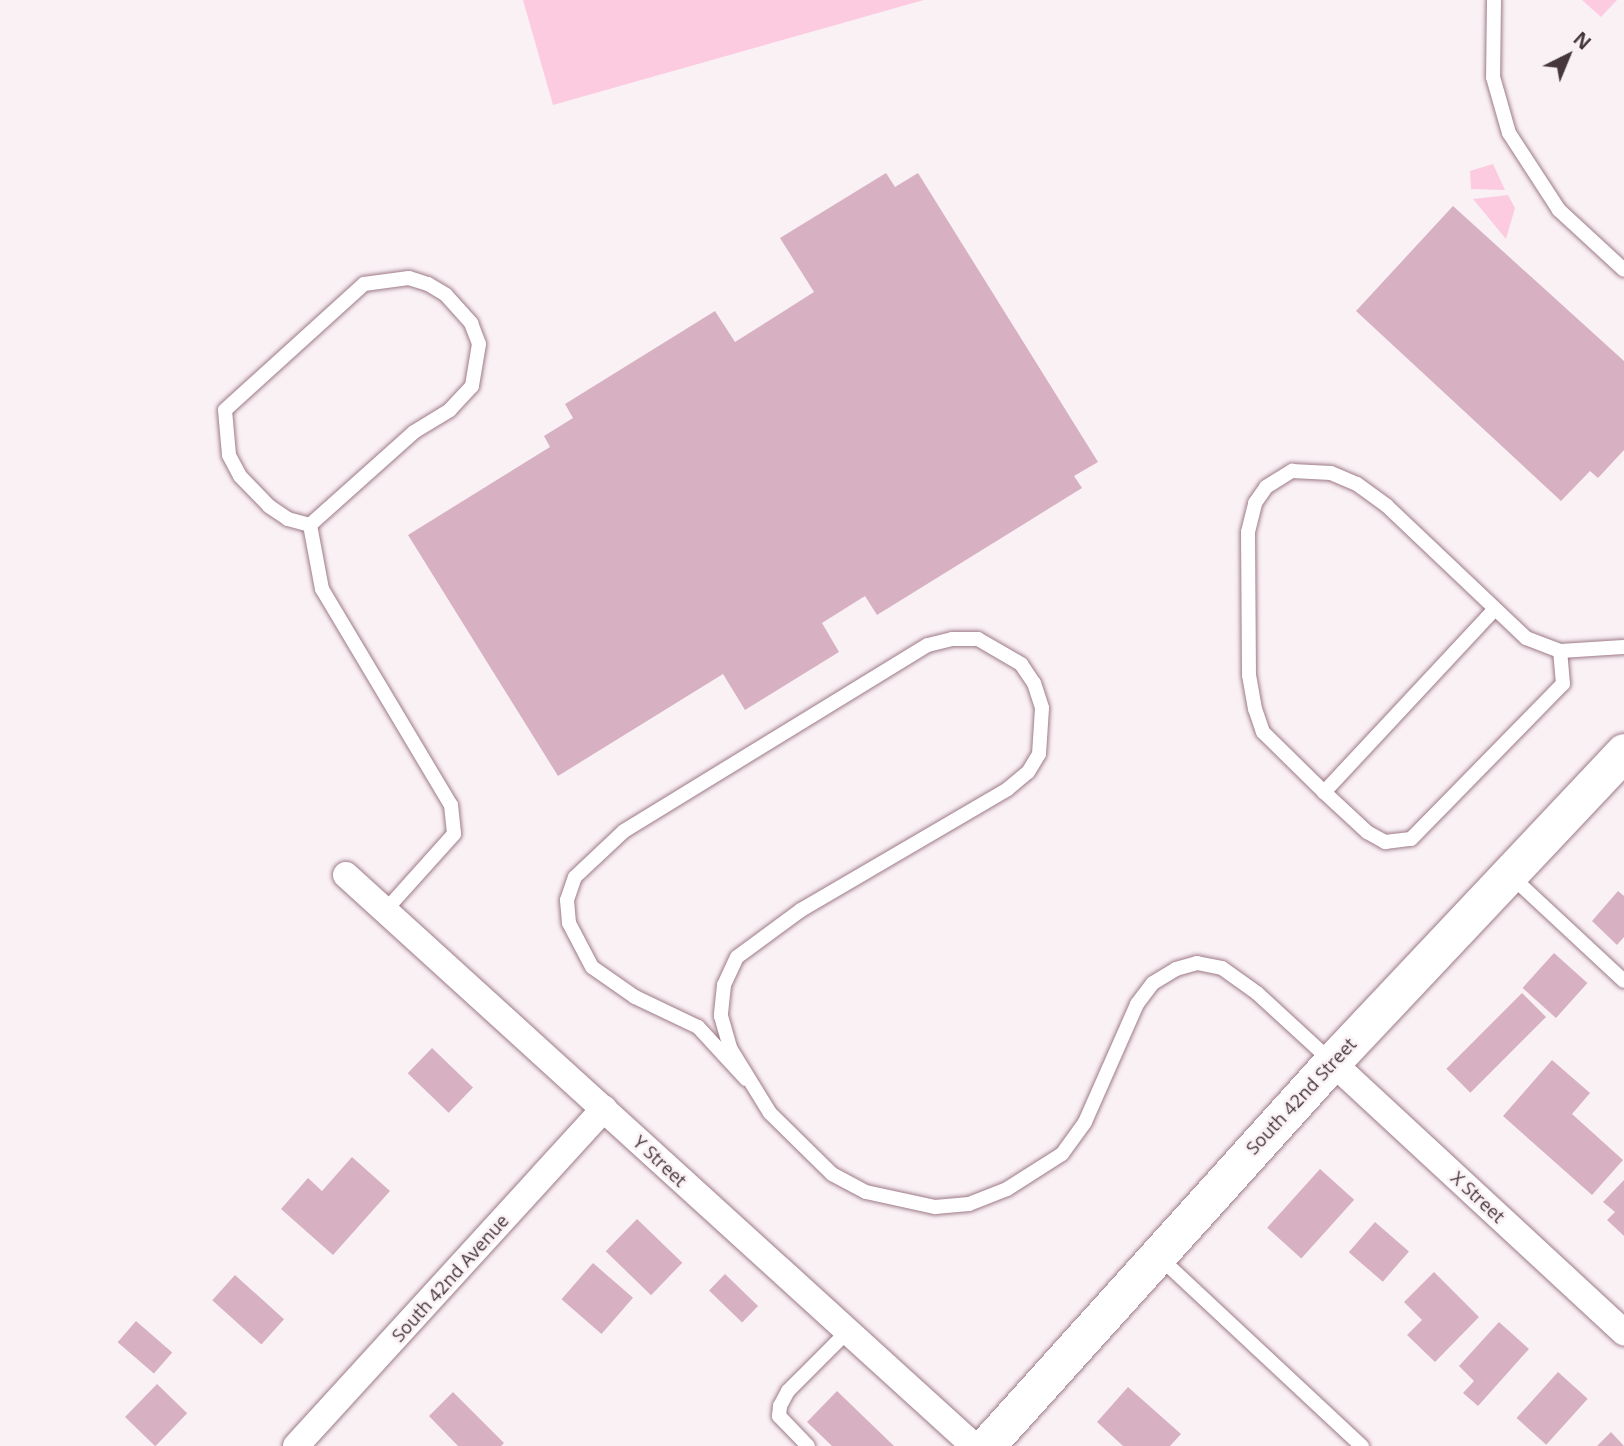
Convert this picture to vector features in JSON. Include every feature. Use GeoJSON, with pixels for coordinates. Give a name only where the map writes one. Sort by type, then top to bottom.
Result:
{"type":"FeatureCollection","features":[{"type":"Feature","properties":{"kind":"street","name":"South 42nd Street"},"geometry":{"type":"LineString","coordinates":[[986,1446],[1156,1254],[1332,1062],[1511,876],[1624,752]]}},
{"type":"Feature","properties":{"kind":"street","name":"Y Street"},"geometry":{"type":"LineString","coordinates":[[346,875],[974,1446]]}},
{"type":"Feature","properties":{"kind":"street","name":"X Street"},"geometry":{"type":"LineString","coordinates":[[1332,1062],[1624,1332]]}},
{"type":"Feature","properties":{"kind":"street","name":"South 42nd Avenue"},"geometry":{"type":"LineString","coordinates":[[296,1446],[604,1109]]}},
{"type":"Feature","properties":{"kind":"lane"},"geometry":{"type":"LineString","coordinates":[[1494,0],[1493,77],[1509,134],[1559,210],[1624,270]]}},
{"type":"Feature","properties":{"kind":"lane"},"geometry":{"type":"LineString","coordinates":[[409,278],[428,284],[446,295],[471,323],[479,344],[472,386],[450,410],[414,432],[310,525],[278,512],[240,475],[229,455],[225,410],[364,284],[409,278]]}},
{"type":"Feature","properties":{"kind":"lane"},"geometry":{"type":"LineString","coordinates":[[1560,651],[1563,684],[1411,839],[1385,842],[1367,832],[1263,732],[1255,709],[1249,675],[1248,532],[1255,503],[1266,487],[1279,477],[1307,469],[1357,484],[1387,506],[1493,611],[1526,638],[1560,651],[1624,647]]}},
{"type":"Feature","properties":{"kind":"lane"},"geometry":{"type":"LineString","coordinates":[[310,525],[322,589],[451,805],[454,834],[385,911]]}},
{"type":"Feature","properties":{"kind":"lane"},"geometry":{"type":"LineString","coordinates":[[1324,792],[1493,611]]}},
{"type":"Feature","properties":{"kind":"lane"},"geometry":{"type":"LineString","coordinates":[[746,1079],[730,1048],[721,1016],[724,985],[737,957],[801,910],[1008,789],[1033,763],[1043,731],[1042,708],[1034,683],[1021,664],[1000,649],[978,639],[928,645],[624,831],[575,877],[567,900],[569,923],[592,967],[635,997],[698,1027],[746,1079],[792,1138],[832,1174],[893,1201],[935,1207],[969,1204],[1007,1189],[1062,1154],[1085,1122],[1137,1004],[1153,983],[1176,969],[1197,963],[1222,968],[1257,993],[1332,1062]]}},
{"type":"Feature","properties":{"kind":"lane"},"geometry":{"type":"LineString","coordinates":[[1511,876],[1624,981]]}},
{"type":"Feature","properties":{"kind":"lane"},"geometry":{"type":"LineString","coordinates":[[1156,1254],[1362,1446]]}},
{"type":"Feature","properties":{"kind":"lane"},"geometry":{"type":"LineString","coordinates":[[808,1446],[779,1416],[780,1406],[788,1391],[847,1332]]}},
{"type":"Feature","properties":{"kind":"shaded area"},"geometry":{"type":"Polygon","coordinates":[[[523,0],[924,0],[553,105],[523,0]]]}},
{"type":"Feature","properties":{"kind":"shaded area"},"geometry":{"type":"Polygon","coordinates":[[[1582,0],[1617,0],[1601,17],[1582,0]]]}},
{"type":"Feature","properties":{"kind":"shaded area"},"geometry":{"type":"Polygon","coordinates":[[[1493,164],[1505,190],[1471,189],[1470,171],[1493,164]]]}},
{"type":"Feature","properties":{"kind":"shaded area"},"geometry":{"type":"Polygon","coordinates":[[[1508,195],[1515,208],[1506,239],[1473,199],[1508,195]]]}},
{"type":"Feature","properties":{"kind":"building"},"geometry":{"type":"Polygon","coordinates":[[[886,173],[895,187],[918,173],[1098,462],[1074,476],[1082,488],[877,615],[865,596],[822,623],[839,652],[745,710],[723,674],[558,776],[408,535],[550,447],[544,436],[573,418],[565,404],[715,311],[735,342],[814,292],[780,238],[886,173]]]}},
{"type":"Feature","properties":{"kind":"building"},"geometry":{"type":"Polygon","coordinates":[[[1453,206],[1624,361],[1624,450],[1598,478],[1590,471],[1561,501],[1356,311],[1453,206]]]}},
{"type":"Feature","properties":{"kind":"building"},"geometry":{"type":"Polygon","coordinates":[[[1618,891],[1624,896],[1624,937],[1617,945],[1592,921],[1618,891]]]}},
{"type":"Feature","properties":{"kind":"building"},"geometry":{"type":"Polygon","coordinates":[[[1554,953],[1587,983],[1556,1018],[1523,988],[1554,953]]]}},
{"type":"Feature","properties":{"kind":"building"},"geometry":{"type":"Polygon","coordinates":[[[1522,993],[1546,1017],[1470,1093],[1446,1069],[1522,993]]]}},
{"type":"Feature","properties":{"kind":"building"},"geometry":{"type":"Polygon","coordinates":[[[432,1048],[473,1088],[449,1113],[408,1073],[432,1048]]]}},
{"type":"Feature","properties":{"kind":"building"},"geometry":{"type":"Polygon","coordinates":[[[1552,1060],[1590,1093],[1572,1114],[1623,1160],[1592,1195],[1503,1116],[1552,1060]]]}},
{"type":"Feature","properties":{"kind":"building"},"geometry":{"type":"Polygon","coordinates":[[[352,1157],[390,1191],[333,1255],[281,1209],[308,1178],[322,1191],[352,1157]]]}},
{"type":"Feature","properties":{"kind":"building"},"geometry":{"type":"Polygon","coordinates":[[[1320,1169],[1354,1200],[1301,1258],[1267,1228],[1320,1169]]]}},
{"type":"Feature","properties":{"kind":"building"},"geometry":{"type":"Polygon","coordinates":[[[1624,1180],[1624,1236],[1607,1220],[1615,1212],[1603,1202],[1624,1180]]]}},
{"type":"Feature","properties":{"kind":"building"},"geometry":{"type":"Polygon","coordinates":[[[637,1219],[682,1263],[651,1295],[606,1251],[637,1219]]]}},
{"type":"Feature","properties":{"kind":"building"},"geometry":{"type":"Polygon","coordinates":[[[1375,1222],[1409,1252],[1383,1282],[1349,1252],[1375,1222]]]}},
{"type":"Feature","properties":{"kind":"building"},"geometry":{"type":"Polygon","coordinates":[[[593,1263],[633,1298],[602,1334],[562,1299],[593,1263]]]}},
{"type":"Feature","properties":{"kind":"building"},"geometry":{"type":"Polygon","coordinates":[[[1434,1272],[1479,1317],[1435,1362],[1407,1335],[1422,1320],[1404,1302],[1434,1272]]]}},
{"type":"Feature","properties":{"kind":"building"},"geometry":{"type":"Polygon","coordinates":[[[725,1274],[758,1306],[742,1322],[709,1291],[725,1274]]]}},
{"type":"Feature","properties":{"kind":"building"},"geometry":{"type":"Polygon","coordinates":[[[235,1275],[284,1319],[261,1344],[212,1300],[235,1275]]]}},
{"type":"Feature","properties":{"kind":"building"},"geometry":{"type":"Polygon","coordinates":[[[136,1321],[172,1352],[154,1374],[118,1342],[136,1321]]]}},
{"type":"Feature","properties":{"kind":"building"},"geometry":{"type":"Polygon","coordinates":[[[1499,1322],[1529,1349],[1478,1406],[1463,1393],[1474,1381],[1459,1366],[1499,1322]]]}},
{"type":"Feature","properties":{"kind":"building"},"geometry":{"type":"Polygon","coordinates":[[[1558,1372],[1588,1399],[1546,1445],[1517,1418],[1558,1372]]]}},
{"type":"Feature","properties":{"kind":"building"},"geometry":{"type":"Polygon","coordinates":[[[157,1384],[187,1413],[156,1446],[125,1417],[157,1384]]]}},
{"type":"Feature","properties":{"kind":"building"},"geometry":{"type":"Polygon","coordinates":[[[1128,1387],[1181,1434],[1170,1446],[1123,1446],[1097,1422],[1128,1387]]]}},
{"type":"Feature","properties":{"kind":"building"},"geometry":{"type":"Polygon","coordinates":[[[837,1391],[894,1446],[832,1446],[807,1422],[837,1391]]]}},
{"type":"Feature","properties":{"kind":"building"},"geometry":{"type":"Polygon","coordinates":[[[453,1392],[504,1443],[501,1446],[458,1446],[429,1416],[453,1392]]]}},
{"type":"Feature","properties":{"kind":"building"},"geometry":{"type":"Polygon","coordinates":[[[1611,1432],[1624,1446],[1597,1446],[1611,1432]]]}}]}
